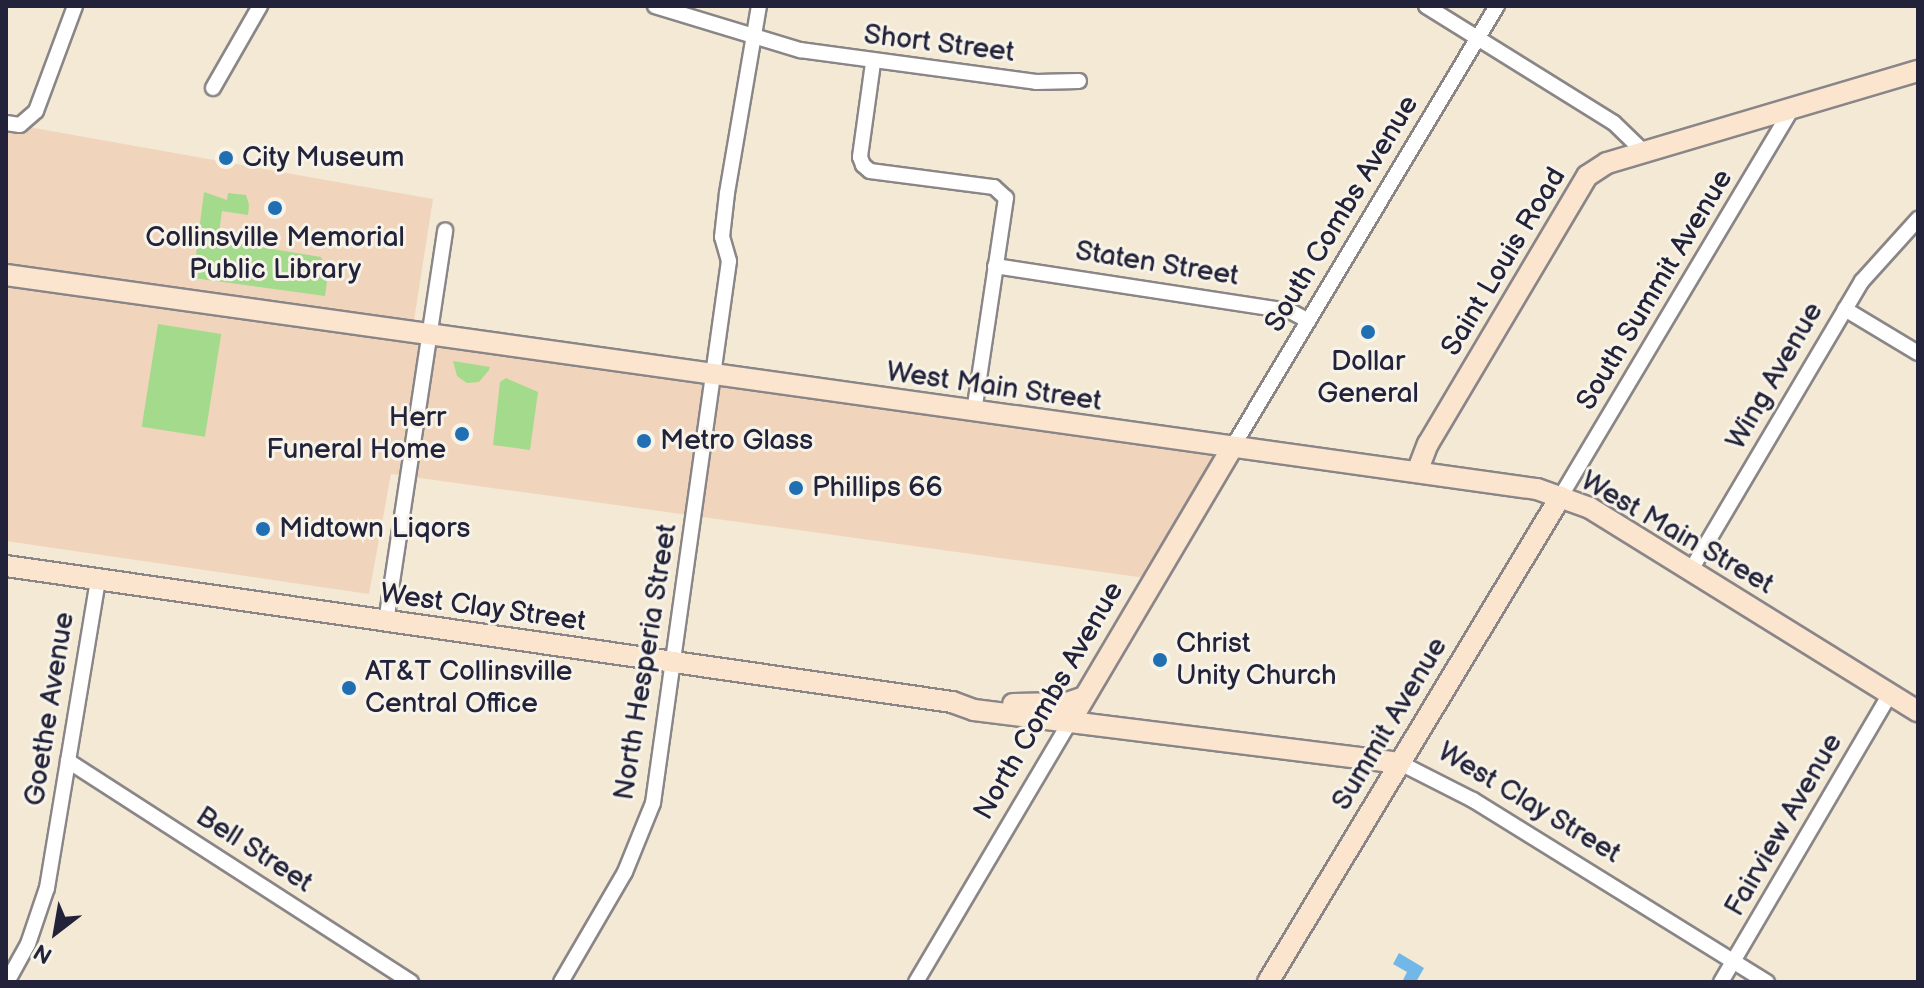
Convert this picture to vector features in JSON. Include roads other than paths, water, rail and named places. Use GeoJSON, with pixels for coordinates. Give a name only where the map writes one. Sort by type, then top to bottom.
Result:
{"type":"FeatureCollection","features":[{"type":"Feature","properties":{"kind":"main road","name":"Saint Louis Road"},"geometry":{"type":"LineString","coordinates":[[1417,472],[1428,444],[1587,176],[1607,163],[1918,71]]}},
{"type":"Feature","properties":{"kind":"main road","name":"West Main Street"},"geometry":{"type":"LineString","coordinates":[[6,275],[974,413],[1417,472],[1561,496],[1590,508],[1918,711]]}},
{"type":"Feature","properties":{"kind":"main road","name":"North Combs Avenue"},"geometry":{"type":"LineString","coordinates":[[1070,722],[1232,448]]}},
{"type":"Feature","properties":{"kind":"main road","name":"Summit Avenue"},"geometry":{"type":"LineString","coordinates":[[1268,982],[1561,496]]}},
{"type":"Feature","properties":{"kind":"main road","name":"West Clay Street"},"geometry":{"type":"LineString","coordinates":[[6,566],[952,702],[1070,722],[1400,763]]}},
{"type":"Feature","properties":{"kind":"main road","name":"West Clay Street"},"geometry":{"type":"LineString","coordinates":[[952,702],[1040,704],[1084,697]]}},
{"type":"Feature","properties":{"kind":"street"},"geometry":{"type":"LineString","coordinates":[[6,123],[30,120],[75,6]]}},
{"type":"Feature","properties":{"kind":"street"},"geometry":{"type":"LineString","coordinates":[[213,88],[260,6]]}},
{"type":"Feature","properties":{"kind":"street","name":"Short Street"},"geometry":{"type":"LineString","coordinates":[[655,6],[753,39],[873,63],[1036,82],[1079,81]]}},
{"type":"Feature","properties":{"kind":"street","name":"North Hesperia Street"},"geometry":{"type":"LineString","coordinates":[[561,982],[641,838],[653,803],[729,261],[723,223],[759,6]]}},
{"type":"Feature","properties":{"kind":"street"},"geometry":{"type":"LineString","coordinates":[[1426,6],[1614,123],[1644,152]]}},
{"type":"Feature","properties":{"kind":"street","name":"South Combs Avenue"},"geometry":{"type":"LineString","coordinates":[[1232,448],[1497,6]]}},
{"type":"Feature","properties":{"kind":"street"},"geometry":{"type":"LineString","coordinates":[[873,63],[860,157],[863,165],[870,171],[1002,191],[1006,198],[974,413]]}},
{"type":"Feature","properties":{"kind":"street","name":"South Summit Avenue"},"geometry":{"type":"LineString","coordinates":[[1561,496],[1791,110]]}},
{"type":"Feature","properties":{"kind":"street","name":"Wing Avenue"},"geometry":{"type":"LineString","coordinates":[[1691,570],[1845,309],[1918,219]]}},
{"type":"Feature","properties":{"kind":"street"},"geometry":{"type":"LineString","coordinates":[[386,622],[426,336],[445,230]]}},
{"type":"Feature","properties":{"kind":"street","name":"Staten Street"},"geometry":{"type":"LineString","coordinates":[[995,266],[1290,311],[1309,321]]}},
{"type":"Feature","properties":{"kind":"street"},"geometry":{"type":"LineString","coordinates":[[1845,309],[1918,353]]}},
{"type":"Feature","properties":{"kind":"street","name":"Goethe Avenue"},"geometry":{"type":"LineString","coordinates":[[7,982],[28,944],[47,888],[98,580]]}},
{"type":"Feature","properties":{"kind":"street","name":"Fairview Avenue"},"geometry":{"type":"LineString","coordinates":[[1721,982],[1890,694]]}},
{"type":"Feature","properties":{"kind":"street","name":"North Combs Avenue"},"geometry":{"type":"LineString","coordinates":[[916,982],[1070,722]]}},
{"type":"Feature","properties":{"kind":"street","name":"Bell Street"},"geometry":{"type":"LineString","coordinates":[[68,761],[411,982]]}},
{"type":"Feature","properties":{"kind":"street","name":"West Clay Street"},"geometry":{"type":"LineString","coordinates":[[1400,763],[1473,800],[1767,982]]}},
{"type":"Feature","properties":{"kind":"water"},"geometry":{"type":"Polygon","coordinates":[[[1399,953],[1424,968],[1416,982],[1403,980],[1407,972],[1393,964],[1399,953]]]}},
{"type":"Feature","properties":{"kind":"place","name":"City Museum"},"geometry":{"type":"Point","coordinates":[226,158]}},
{"type":"Feature","properties":{"kind":"place","name":"Collinsville Memorial Public Library"},"geometry":{"type":"Point","coordinates":[275,208]}},
{"type":"Feature","properties":{"kind":"place","name":"Dollar General"},"geometry":{"type":"Point","coordinates":[1368,332]}},
{"type":"Feature","properties":{"kind":"place","name":"Herr Funeral Home"},"geometry":{"type":"Point","coordinates":[462,434]}},
{"type":"Feature","properties":{"kind":"place","name":"Metro Glass"},"geometry":{"type":"Point","coordinates":[644,441]}},
{"type":"Feature","properties":{"kind":"place","name":"Phillips 66"},"geometry":{"type":"Point","coordinates":[796,488]}},
{"type":"Feature","properties":{"kind":"place","name":"Midtown Liqors"},"geometry":{"type":"Point","coordinates":[263,529]}},
{"type":"Feature","properties":{"kind":"place","name":"Christ Unity Church"},"geometry":{"type":"Point","coordinates":[1160,660]}},
{"type":"Feature","properties":{"kind":"place","name":"AT&T Collinsville Central Office"},"geometry":{"type":"Point","coordinates":[349,688]}}]}
